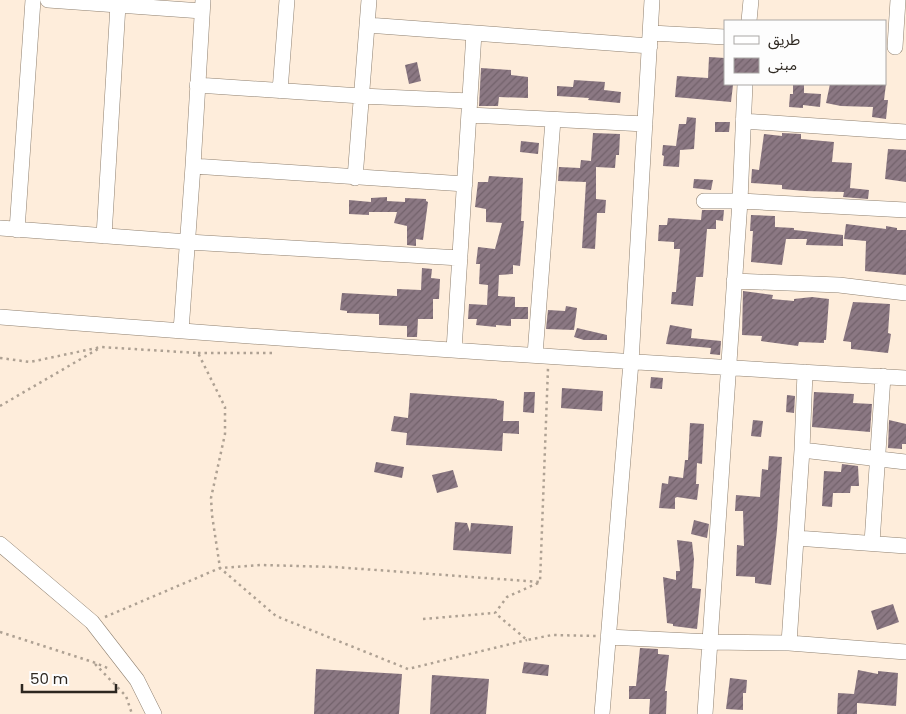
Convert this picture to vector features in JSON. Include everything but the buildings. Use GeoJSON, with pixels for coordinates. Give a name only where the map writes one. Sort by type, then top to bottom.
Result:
{"type":"FeatureCollection","features":[{"type":"Feature","properties":{"kind":"street"},"geometry":{"type":"LineString","coordinates":[[18,230],[33,0]]}},
{"type":"Feature","properties":{"kind":"street"},"geometry":{"type":"LineString","coordinates":[[48,0],[118,5],[202,6],[181,331]]}},
{"type":"Feature","properties":{"kind":"street"},"geometry":{"type":"LineString","coordinates":[[280,91],[287,0]]}},
{"type":"Feature","properties":{"kind":"street"},"geometry":{"type":"LineString","coordinates":[[355,178],[368,0]]}},
{"type":"Feature","properties":{"kind":"street"},"geometry":{"type":"LineString","coordinates":[[602,714],[630,362],[652,0]]}},
{"type":"Feature","properties":{"kind":"street"},"geometry":{"type":"LineString","coordinates":[[749,20],[751,0]]}},
{"type":"Feature","properties":{"kind":"street"},"geometry":{"type":"LineString","coordinates":[[895,49],[898,0]]}},
{"type":"Feature","properties":{"kind":"street"},"geometry":{"type":"LineString","coordinates":[[104,236],[118,5]]}},
{"type":"Feature","properties":{"kind":"street"},"geometry":{"type":"LineString","coordinates":[[367,25],[474,33],[651,40],[724,36]]}},
{"type":"Feature","properties":{"kind":"street"},"geometry":{"type":"LineString","coordinates":[[454,350],[474,33]]}},
{"type":"Feature","properties":{"kind":"street"},"geometry":{"type":"LineString","coordinates":[[197,84],[361,96],[470,108],[553,120],[644,124]]}},
{"type":"Feature","properties":{"kind":"street"},"geometry":{"type":"LineString","coordinates":[[705,714],[740,201],[745,85]]}},
{"type":"Feature","properties":{"kind":"street"},"geometry":{"type":"LineString","coordinates":[[542,356],[553,120]]}},
{"type":"Feature","properties":{"kind":"street"},"geometry":{"type":"LineString","coordinates":[[743,121],[906,132]]}},
{"type":"Feature","properties":{"kind":"street"},"geometry":{"type":"LineString","coordinates":[[193,166],[464,184]]}},
{"type":"Feature","properties":{"kind":"street"},"geometry":{"type":"LineString","coordinates":[[704,201],[740,201],[906,210]]}},
{"type":"Feature","properties":{"kind":"street"},"geometry":{"type":"LineString","coordinates":[[0,228],[188,242],[460,258]]}},
{"type":"Feature","properties":{"kind":"street"},"geometry":{"type":"LineString","coordinates":[[734,281],[839,285],[906,293]]}},
{"type":"Feature","properties":{"kind":"street"},"geometry":{"type":"LineString","coordinates":[[0,317],[630,362],[906,378]]}},
{"type":"Feature","properties":{"kind":"street"},"geometry":{"type":"LineString","coordinates":[[789,643],[802,450],[805,372]]}},
{"type":"Feature","properties":{"kind":"street"},"geometry":{"type":"LineString","coordinates":[[872,542],[883,376]]}},
{"type":"Feature","properties":{"kind":"street"},"geometry":{"type":"LineString","coordinates":[[802,450],[906,462]]}},
{"type":"Feature","properties":{"kind":"street"},"geometry":{"type":"LineString","coordinates":[[796,538],[872,542],[906,546]]}},
{"type":"Feature","properties":{"kind":"street"},"geometry":{"type":"LineString","coordinates":[[0,544],[92,622],[137,680],[154,714]]}},
{"type":"Feature","properties":{"kind":"street"},"geometry":{"type":"LineString","coordinates":[[608,637],[711,642],[789,643],[906,652]]}},
{"type":"Feature","properties":{"kind":"path"},"geometry":{"type":"LineString","coordinates":[[0,406],[101,347]]}},
{"type":"Feature","properties":{"kind":"path"},"geometry":{"type":"LineString","coordinates":[[0,358],[30,362],[101,347],[198,353],[224,407],[224,434],[211,498],[220,568],[276,616],[408,669],[552,635],[608,637]]}},
{"type":"Feature","properties":{"kind":"path"},"geometry":{"type":"LineString","coordinates":[[540,582],[542,356]]}},
{"type":"Feature","properties":{"kind":"path"},"geometry":{"type":"LineString","coordinates":[[92,622],[220,568],[260,566],[335,567],[540,582]]}},
{"type":"Feature","properties":{"kind":"path"},"geometry":{"type":"LineString","coordinates":[[495,613],[507,597],[540,582]]}},
{"type":"Feature","properties":{"kind":"path"},"geometry":{"type":"LineString","coordinates":[[424,619],[495,613],[527,640]]}},
{"type":"Feature","properties":{"kind":"path"},"geometry":{"type":"LineString","coordinates":[[0,632],[111,669]]}},
{"type":"Feature","properties":{"kind":"path"},"geometry":{"type":"LineString","coordinates":[[93,662],[126,696],[132,714]]}}]}
